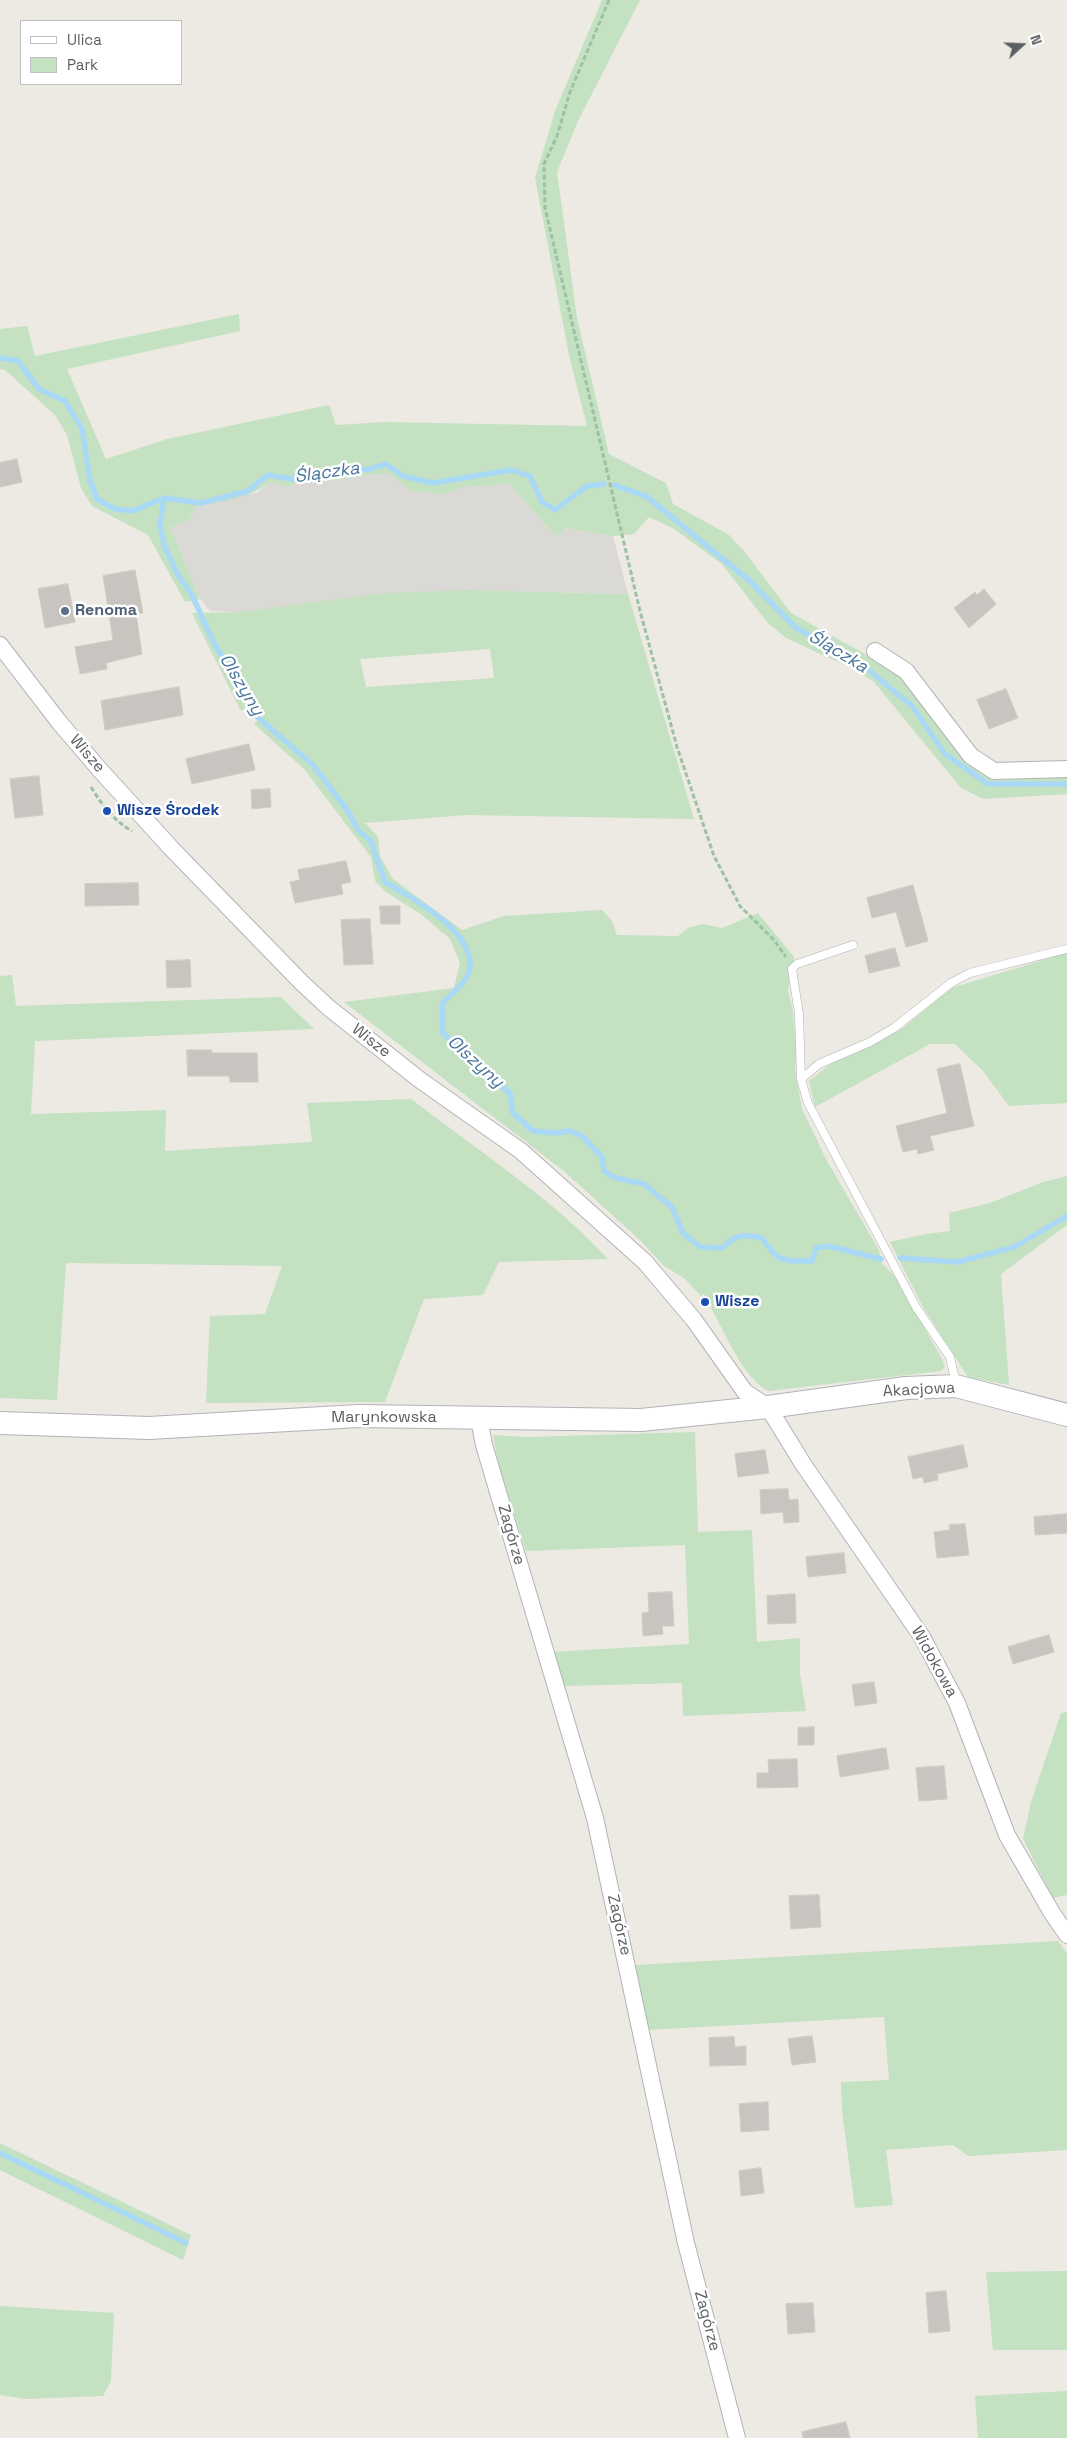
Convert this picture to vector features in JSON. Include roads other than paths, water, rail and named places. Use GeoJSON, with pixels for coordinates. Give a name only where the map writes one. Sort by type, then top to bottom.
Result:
{"type":"FeatureCollection","features":[{"type":"Feature","properties":{"kind":"street","name":"Wisze"},"geometry":{"type":"LineString","coordinates":[[0,645],[59,722],[113,784],[171,848],[301,982],[329,1008],[420,1080],[521,1151],[645,1262],[694,1320],[745,1392],[768,1407]]}},
{"type":"Feature","properties":{"kind":"street"},"geometry":{"type":"LineString","coordinates":[[876,651],[906,671],[971,756],[994,771],[1067,769]]}},
{"type":"Feature","properties":{"kind":"street","name":"Akacjowa"},"geometry":{"type":"LineString","coordinates":[[768,1407],[906,1388],[956,1386],[1067,1415]]}},
{"type":"Feature","properties":{"kind":"street","name":"Marynkowska"},"geometry":{"type":"LineString","coordinates":[[0,1423],[150,1428],[358,1416],[641,1420],[768,1407]]}},
{"type":"Feature","properties":{"kind":"street","name":"Widokowa"},"geometry":{"type":"LineString","coordinates":[[768,1407],[803,1464],[922,1637],[957,1703],[1007,1835],[1052,1914],[1067,1935]]}},
{"type":"Feature","properties":{"kind":"street","name":"Zagórze"},"geometry":{"type":"LineString","coordinates":[[479,1419],[484,1445],[538,1634],[595,1818],[686,2243],[736,2438]]}},
{"type":"Feature","properties":{"kind":"lane"},"geometry":{"type":"LineString","coordinates":[[853,945],[797,964],[792,968],[799,1014],[801,1079],[808,1103],[829,1146],[916,1307],[950,1357],[956,1386]]}},
{"type":"Feature","properties":{"kind":"lane"},"geometry":{"type":"LineString","coordinates":[[801,1079],[819,1064],[870,1042],[894,1028],[951,983],[970,973],[1067,949]]}},
{"type":"Feature","properties":{"kind":"waterway","name":"Ślączka"},"geometry":{"type":"LineString","coordinates":[[0,358],[18,361],[39,389],[65,401],[82,429],[90,480],[97,499],[115,509],[133,511],[164,498],[201,503],[248,491],[267,475],[293,479],[310,475],[370,469],[386,464],[403,476],[433,483],[511,470],[530,476],[542,502],[555,510],[587,486],[604,484]]}},
{"type":"Feature","properties":{"kind":"waterway","name":"Ślączka"},"geometry":{"type":"LineString","coordinates":[[614,485],[646,496],[751,582],[796,628],[864,666],[912,706],[945,754],[988,784],[1067,784]]}},
{"type":"Feature","properties":{"kind":"waterway","name":"Olszyny"},"geometry":{"type":"LineString","coordinates":[[164,498],[160,525],[164,545],[177,573],[192,595],[213,641],[254,714],[313,765],[348,811],[358,830],[371,841],[385,882],[441,918],[464,944],[469,958],[469,972],[462,984],[442,1004],[443,1033],[477,1066],[510,1093],[513,1113],[533,1131],[555,1133],[570,1131],[582,1136],[602,1157],[604,1171],[613,1177],[644,1184],[672,1207],[683,1233],[700,1247],[722,1248],[740,1236],[749,1236],[762,1238],[772,1252],[782,1259],[812,1261],[816,1248],[829,1246],[881,1259]]}},
{"type":"Feature","properties":{"kind":"waterway","name":"Olszyny"},"geometry":{"type":"LineString","coordinates":[[900,1258],[958,1262],[1014,1247],[1067,1216]]}},
{"type":"Feature","properties":{"kind":"waterway"},"geometry":{"type":"LineString","coordinates":[[0,2153],[186,2243]]}},
{"type":"Feature","properties":{"kind":"place","name":"Renoma"},"geometry":{"type":"Point","coordinates":[65,611]}},
{"type":"Feature","properties":{"kind":"place","name":"Wisze Środek"},"geometry":{"type":"Point","coordinates":[107,811]}},
{"type":"Feature","properties":{"kind":"place","name":"Wisze"},"geometry":{"type":"Point","coordinates":[705,1302]}}]}
